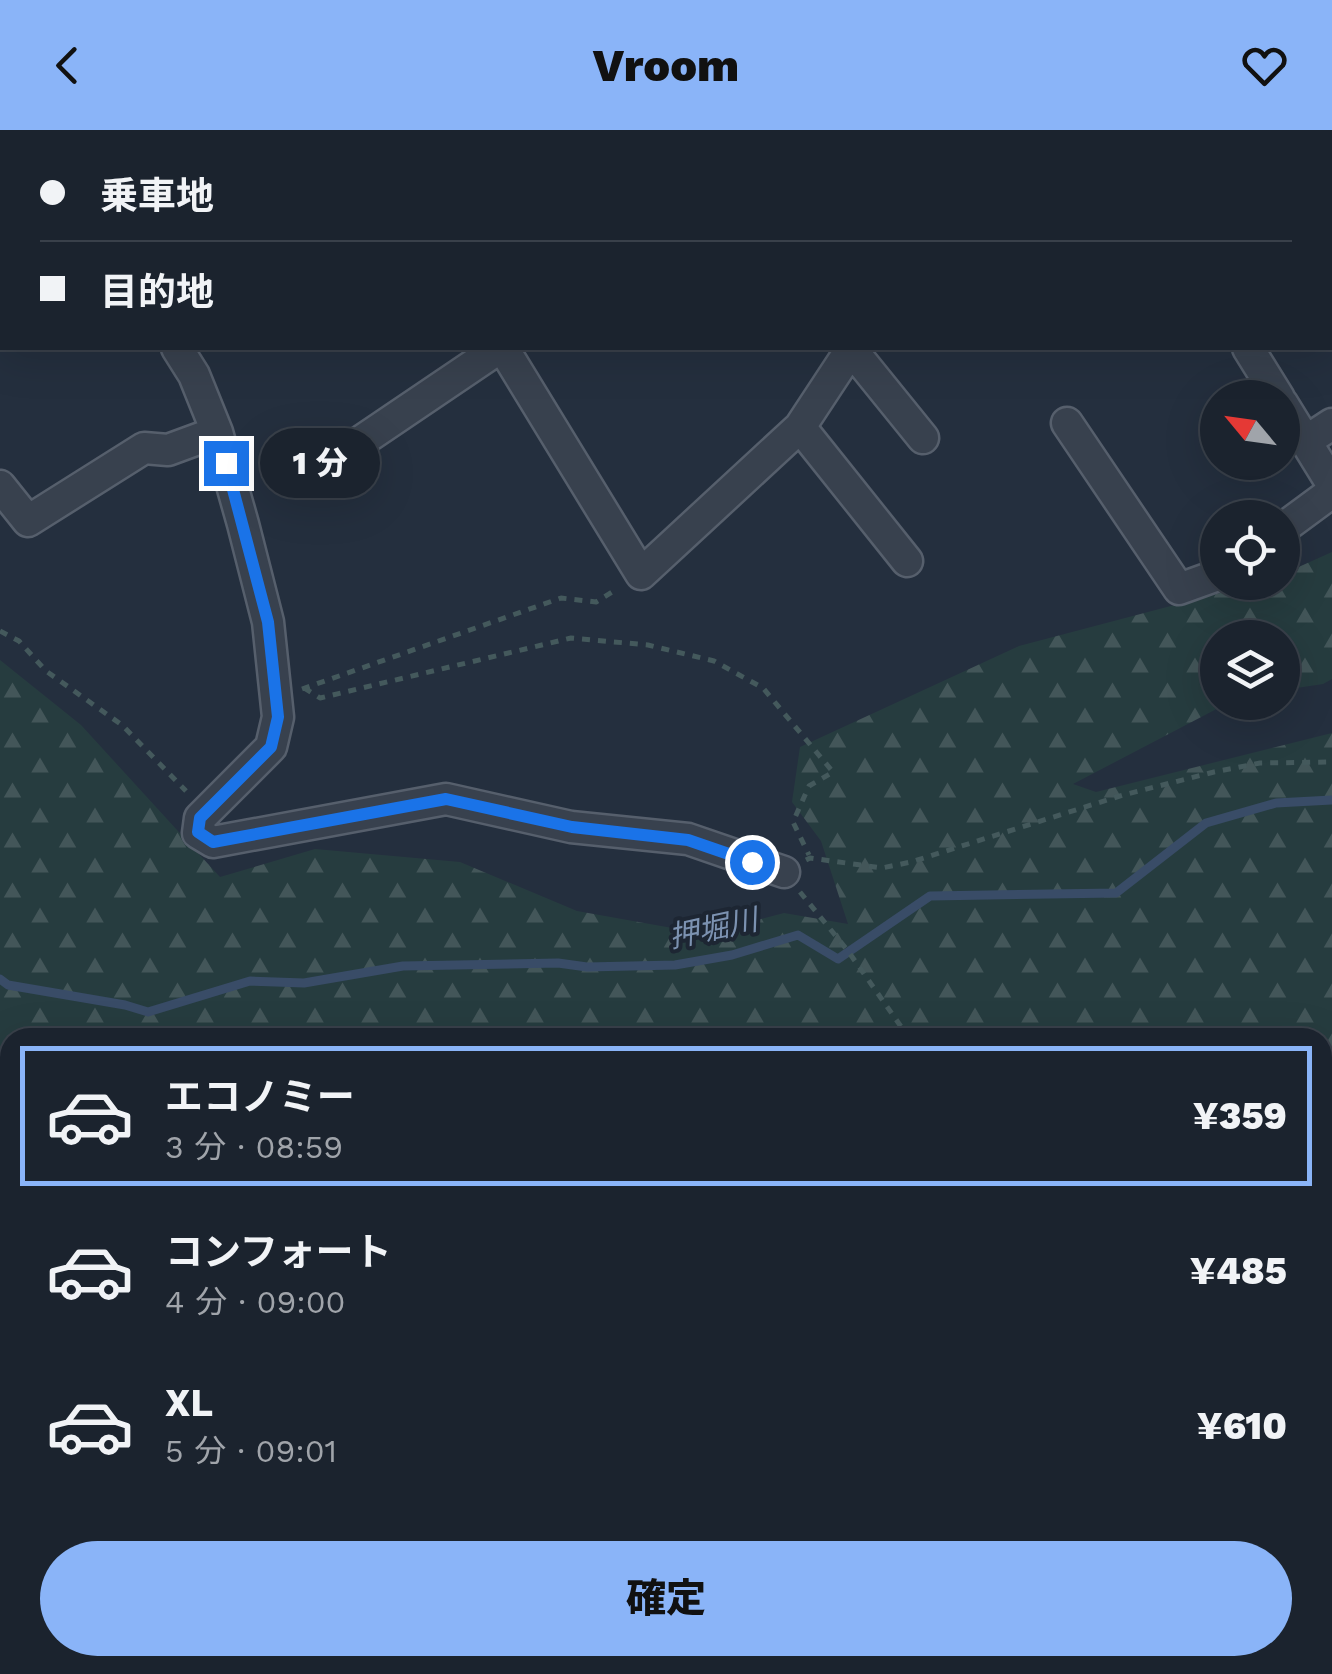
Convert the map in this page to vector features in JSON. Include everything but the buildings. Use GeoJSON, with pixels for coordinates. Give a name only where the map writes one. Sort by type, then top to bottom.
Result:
{"type":"FeatureCollection","features":[{"type":"Feature","properties":{"kind":"street"},"geometry":{"type":"LineString","coordinates":[[178,350],[194,375],[217,432],[290,693],[278,717],[271,747],[200,818],[198,832],[213,842],[446,799],[572,827],[688,840],[797,865]]}},
{"type":"Feature","properties":{"kind":"street"},"geometry":{"type":"LineString","coordinates":[[330,463],[498,350]]}},
{"type":"Feature","properties":{"kind":"street"},"geometry":{"type":"LineString","coordinates":[[502,350],[641,574],[800,427],[851,350]]}},
{"type":"Feature","properties":{"kind":"street"},"geometry":{"type":"LineString","coordinates":[[854,350],[924,438]]}},
{"type":"Feature","properties":{"kind":"street"},"geometry":{"type":"LineString","coordinates":[[1249,350],[1268,380]]}},
{"type":"Feature","properties":{"kind":"street"},"geometry":{"type":"LineString","coordinates":[[1066,422],[1179,589],[1200,581]]}},
{"type":"Feature","properties":{"kind":"street"},"geometry":{"type":"LineString","coordinates":[[1306,441],[1332,424]]}},
{"type":"Feature","properties":{"kind":"street"},"geometry":{"type":"LineString","coordinates":[[800,427],[907,561]]}},
{"type":"Feature","properties":{"kind":"street"},"geometry":{"type":"LineString","coordinates":[[1300,431],[1332,484]]}},
{"type":"Feature","properties":{"kind":"street"},"geometry":{"type":"LineString","coordinates":[[0,486],[28,521],[144,448],[168,450],[217,432]]}},
{"type":"Feature","properties":{"kind":"street"},"geometry":{"type":"LineString","coordinates":[[1300,516],[1332,492]]}},
{"type":"Feature","properties":{"kind":"path"},"geometry":{"type":"LineString","coordinates":[[290,693],[561,598],[596,602],[641,574]]}},
{"type":"Feature","properties":{"kind":"path"},"geometry":{"type":"LineString","coordinates":[[0,631],[19,641],[46,670],[122,726],[190,796],[200,818]]}},
{"type":"Feature","properties":{"kind":"path"},"geometry":{"type":"LineString","coordinates":[[290,693],[320,698],[571,638],[648,645],[714,661],[763,688],[833,772],[809,786],[793,822],[797,865],[848,951],[902,1028]]}},
{"type":"Feature","properties":{"kind":"path"},"geometry":{"type":"LineString","coordinates":[[797,865],[882,868],[1123,795],[1214,772],[1260,764],[1332,762]]}},
{"type":"Feature","properties":{"kind":"green space"},"geometry":{"type":"Polygon","coordinates":[[[1332,552],[1332,679],[1300,687],[1300,620],[1200,620],[1200,718],[1073,784],[1096,792],[1332,733],[1332,1028],[0,1028],[0,660],[81,725],[220,877],[315,849],[460,862],[577,911],[689,931],[784,913],[848,924],[821,841],[792,802],[800,747],[1019,646],[1200,598],[1300,600],[1300,566],[1332,552]]]}},
{"type":"Feature","properties":{"kind":"waterway","name":"押堀川"},"geometry":{"type":"LineString","coordinates":[[0,979],[8,985],[148,1012],[250,981],[304,983],[403,966],[675,965],[732,955],[798,935],[838,959],[930,896],[1116,893],[1206,823],[1276,803],[1332,800]]}},
{"type":"Feature","properties":{"kind":"route"},"geometry":{"type":"LineString","coordinates":[[226,463],[268,622],[278,717],[271,747],[200,818],[198,832],[213,842],[446,799],[572,827],[688,840],[752,862]]}}]}
